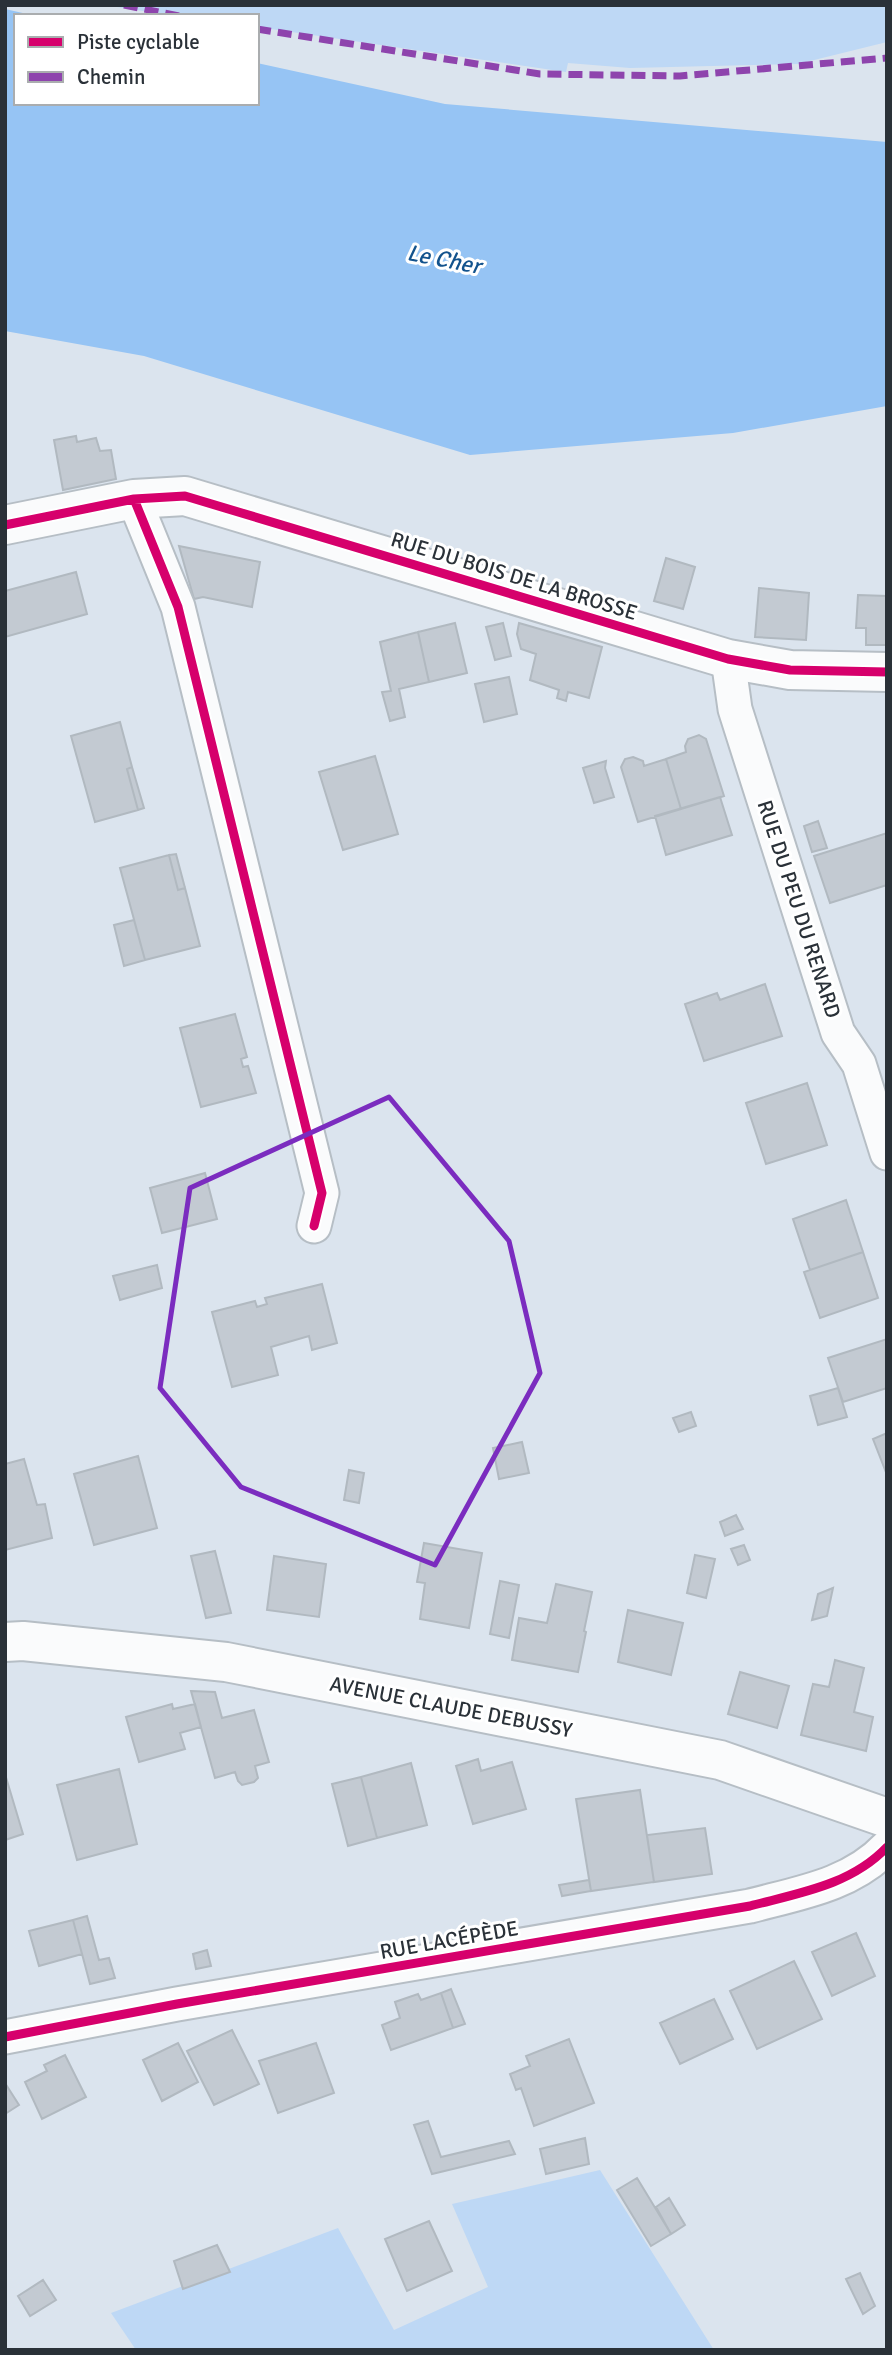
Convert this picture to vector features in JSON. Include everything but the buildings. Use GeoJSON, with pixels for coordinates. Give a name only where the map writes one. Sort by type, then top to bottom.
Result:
{"type":"FeatureCollection","features":[{"type":"Feature","properties":{"kind":"street","name":"RUE DU BOIS DE LA BROSSE"},"geometry":{"type":"LineString","coordinates":[[5,524],[134,499],[185,496],[727,659],[790,670],[887,672]]}},
{"type":"Feature","properties":{"kind":"street"},"geometry":{"type":"LineString","coordinates":[[134,499],[178,607],[322,1193],[314,1226]]}},
{"type":"Feature","properties":{"kind":"street","name":"RUE DU PEU DU RENARD"},"geometry":{"type":"LineString","coordinates":[[727,659],[735,709],[838,1033],[859,1064],[887,1153]]}},
{"type":"Feature","properties":{"kind":"street","name":"AVENUE CLAUDE DEBUSSY"},"geometry":{"type":"LineString","coordinates":[[5,1642],[23,1641],[226,1662],[707,1758],[887,1818]]}},
{"type":"Feature","properties":{"kind":"street","name":"RUE LACÉPÈDE"},"geometry":{"type":"LineString","coordinates":[[5,2037],[190,2002],[750,1906],[838,1882],[875,1860],[887,1847]]}},
{"type":"Feature","properties":{"kind":"highlighted area"},"geometry":{"type":"Polygon","coordinates":[[[389,1097],[509,1241],[540,1373],[435,1565],[241,1487],[160,1388],[190,1188],[389,1097]]]}},
{"type":"Feature","properties":{"kind":"shaded area"},"geometry":{"type":"Polygon","coordinates":[[[104,5],[887,5],[887,42],[798,64],[630,68],[568,63],[566,72],[259,27],[259,14],[163,14],[104,5]]]}},
{"type":"Feature","properties":{"kind":"shaded area"},"geometry":{"type":"Polygon","coordinates":[[[600,2170],[714,2350],[136,2350],[111,2313],[338,2228],[394,2330],[488,2287],[452,2204],[600,2170]]]}},
{"type":"Feature","properties":{"kind":"water","name":"Le Cher"},"geometry":{"type":"Polygon","coordinates":[[[5,9],[27,14],[14,14],[14,105],[259,105],[259,63],[445,104],[887,142],[887,406],[733,433],[470,455],[144,356],[5,331],[5,9]]]}},
{"type":"Feature","properties":{"kind":"marked path"},"geometry":{"type":"LineString","coordinates":[[124,5],[169,14]]}},
{"type":"Feature","properties":{"kind":"marked path"},"geometry":{"type":"LineString","coordinates":[[259,29],[540,74],[680,76],[887,58]]}},
{"type":"Feature","properties":{"kind":"cycle path"},"geometry":{"type":"LineString","coordinates":[[5,525],[134,499],[185,496],[728,659],[790,670],[887,672]]}},
{"type":"Feature","properties":{"kind":"cycle path"},"geometry":{"type":"LineString","coordinates":[[134,499],[178,607],[322,1193],[314,1226]]}},
{"type":"Feature","properties":{"kind":"cycle path"},"geometry":{"type":"LineString","coordinates":[[5,2037],[177,2004],[750,1906],[805,1892],[841,1879],[873,1860],[887,1847]]}}]}
